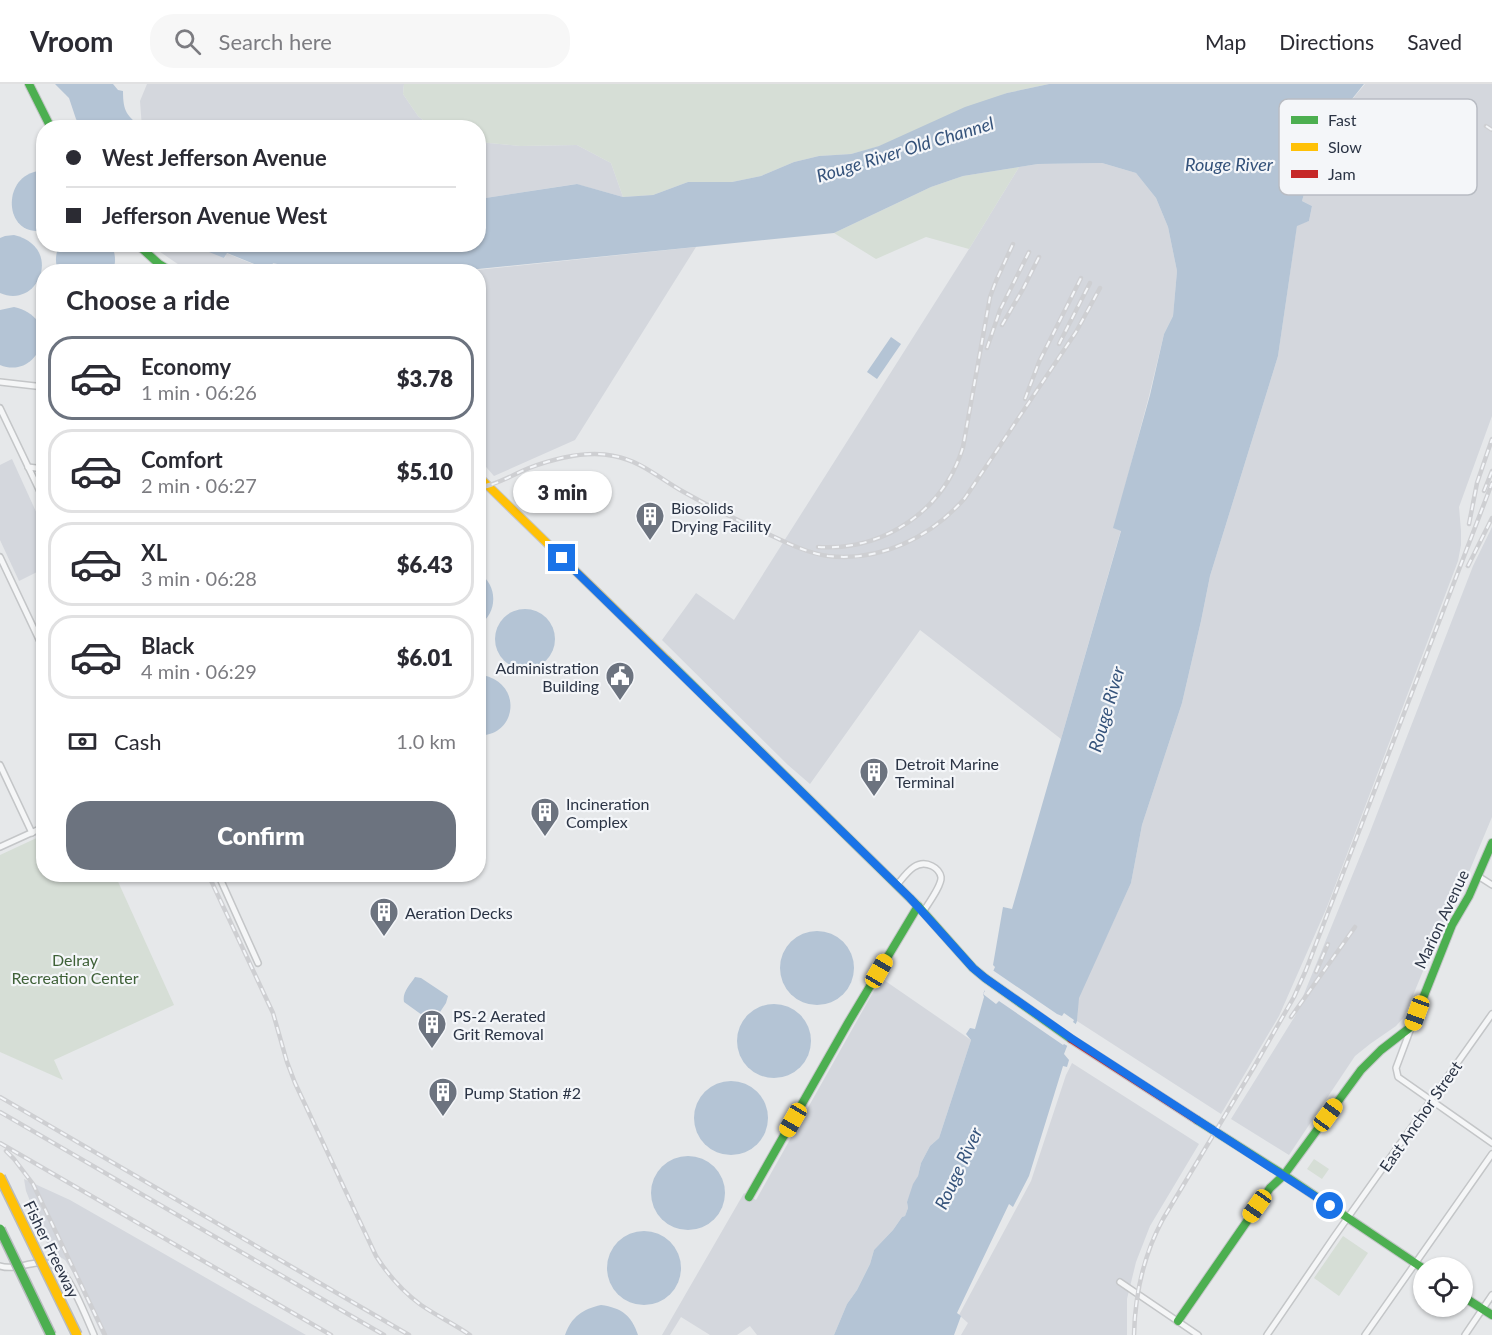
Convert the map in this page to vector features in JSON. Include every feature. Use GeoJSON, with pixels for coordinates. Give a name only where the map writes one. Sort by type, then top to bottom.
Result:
{"type":"FeatureCollection","features":[{"type":"Feature","properties":{"kind":"main road"},"geometry":{"type":"LineString","coordinates":[[29,84],[47,120]]}},
{"type":"Feature","properties":{"kind":"main road"},"geometry":{"type":"LineString","coordinates":[[146,252],[159,264]]}},
{"type":"Feature","properties":{"kind":"main road"},"geometry":{"type":"LineString","coordinates":[[486,484],[897,885],[973,968],[1071,1038],[1284,1175],[1413,1262]]}},
{"type":"Feature","properties":{"kind":"main road","name":"Marion Avenue"},"geometry":{"type":"LineString","coordinates":[[1412,1026],[1452,925],[1469,896],[1492,843]]}},
{"type":"Feature","properties":{"kind":"main road"},"geometry":{"type":"LineString","coordinates":[[749,1197],[848,1023],[921,909]]}},
{"type":"Feature","properties":{"kind":"main road"},"geometry":{"type":"LineString","coordinates":[[1178,1321],[1270,1188],[1284,1175],[1361,1070],[1381,1050],[1412,1026]]}},
{"type":"Feature","properties":{"kind":"main road","name":"Fisher Freeway"},"geometry":{"type":"LineString","coordinates":[[0,1177],[75,1335]]}},
{"type":"Feature","properties":{"kind":"main road"},"geometry":{"type":"LineString","coordinates":[[0,1229],[51,1335]]}},
{"type":"Feature","properties":{"kind":"main road"},"geometry":{"type":"LineString","coordinates":[[1473,1303],[1492,1316]]}},
{"type":"Feature","properties":{"kind":"street"},"geometry":{"type":"LineString","coordinates":[[0,382],[36,386]]}},
{"type":"Feature","properties":{"kind":"street"},"geometry":{"type":"LineString","coordinates":[[0,408],[36,484]]}},
{"type":"Feature","properties":{"kind":"street"},"geometry":{"type":"LineString","coordinates":[[28,467],[36,468]]}},
{"type":"Feature","properties":{"kind":"street"},"geometry":{"type":"LineString","coordinates":[[0,557],[36,633]]}},
{"type":"Feature","properties":{"kind":"street"},"geometry":{"type":"LineString","coordinates":[[0,765],[32,833]]}},
{"type":"Feature","properties":{"kind":"street"},"geometry":{"type":"LineString","coordinates":[[0,848],[36,831]]}},
{"type":"Feature","properties":{"kind":"street"},"geometry":{"type":"LineString","coordinates":[[897,885],[910,869],[917,865],[923,863],[937,869],[941,877],[939,885],[921,909]]}},
{"type":"Feature","properties":{"kind":"street"},"geometry":{"type":"LineString","coordinates":[[1478,876],[1492,885]]}},
{"type":"Feature","properties":{"kind":"street"},"geometry":{"type":"LineString","coordinates":[[222,882],[258,963]]}},
{"type":"Feature","properties":{"kind":"street","name":"East Anchor Street"},"geometry":{"type":"LineString","coordinates":[[1267,1335],[1492,1014]]}},
{"type":"Feature","properties":{"kind":"street"},"geometry":{"type":"LineString","coordinates":[[1412,1026],[1396,1068],[1398,1077],[1492,1143]]}},
{"type":"Feature","properties":{"kind":"street"},"geometry":{"type":"LineString","coordinates":[[1419,1257],[1492,1154]]}},
{"type":"Feature","properties":{"kind":"street"},"geometry":{"type":"LineString","coordinates":[[0,1266],[7,1268],[47,1263],[58,1267],[68,1279],[94,1335]]}},
{"type":"Feature","properties":{"kind":"street"},"geometry":{"type":"LineString","coordinates":[[1365,1335],[1413,1266]]}},
{"type":"Feature","properties":{"kind":"street"},"geometry":{"type":"LineString","coordinates":[[1120,1282],[1198,1335]]}},
{"type":"Feature","properties":{"kind":"street"},"geometry":{"type":"LineString","coordinates":[[1465,1335],[1492,1295]]}},
{"type":"Feature","properties":{"kind":"street"},"geometry":{"type":"LineString","coordinates":[[75,1335],[90,1327]]}},
{"type":"Feature","properties":{"kind":"shaded area"},"geometry":{"type":"Polygon","coordinates":[[[147,84],[404,84],[403,94],[423,120],[141,120],[140,101],[147,84]]]}},
{"type":"Feature","properties":{"kind":"shaded area"},"geometry":{"type":"Polygon","coordinates":[[[1365,84],[1492,84],[1492,416],[1459,507],[1461,545],[1458,561],[1327,907],[1279,1016],[1221,1114],[1077,1021],[1078,998],[1131,883],[1142,825],[1182,703],[1210,576],[1278,356],[1297,225],[1309,221],[1312,206],[1302,201],[1304,195],[1477,195],[1477,99],[1353,99],[1365,84]]]}},
{"type":"Feature","properties":{"kind":"shaded area"},"geometry":{"type":"Polygon","coordinates":[[[486,143],[520,146],[577,145],[611,163],[623,197],[576,184],[486,198],[486,143]]]}},
{"type":"Feature","properties":{"kind":"shaded area"},"geometry":{"type":"Polygon","coordinates":[[[1102,163],[1136,173],[1156,198],[1168,227],[1177,271],[1173,316],[1164,334],[1114,528],[1121,530],[1061,739],[920,630],[810,784],[662,640],[696,593],[734,620],[1019,167],[1038,164],[1102,163]]]}},
{"type":"Feature","properties":{"kind":"shaded area"},"geometry":{"type":"Polygon","coordinates":[[[696,247],[575,440],[494,476],[486,467],[486,269],[696,247]]]}},
{"type":"Feature","properties":{"kind":"shaded area"},"geometry":{"type":"Polygon","coordinates":[[[160,252],[216,252],[225,258],[226,253],[253,264],[178,264],[160,252]]]}},
{"type":"Feature","properties":{"kind":"shaded area"},"geometry":{"type":"Polygon","coordinates":[[[12,459],[36,512],[36,572],[19,581],[0,540],[0,465],[12,459]]]}},
{"type":"Feature","properties":{"kind":"shaded area"},"geometry":{"type":"Polygon","coordinates":[[[1492,527],[1492,817],[1459,896],[1450,906],[1404,1017],[1396,1026],[1355,1056],[1289,1155],[1231,1119],[1295,1016],[1370,832],[1473,566],[1492,527]]]}},
{"type":"Feature","properties":{"kind":"shaded area"},"geometry":{"type":"Polygon","coordinates":[[[881,978],[971,1040],[939,1138],[930,1146],[921,1163],[907,1202],[908,1208],[905,1216],[874,1250],[870,1264],[847,1304],[834,1335],[757,1335],[750,1326],[737,1335],[710,1335],[681,1317],[670,1335],[662,1335],[744,1193],[756,1200],[881,978]]]}},
{"type":"Feature","properties":{"kind":"shaded area"},"geometry":{"type":"Polygon","coordinates":[[[1072,1063],[1199,1144],[1150,1226],[1136,1262],[1127,1299],[1127,1335],[961,1335],[968,1323],[959,1315],[1031,1181],[1072,1063]]]}},
{"type":"Feature","properties":{"kind":"shaded area"},"geometry":{"type":"Polygon","coordinates":[[[24,1179],[70,1200],[306,1335],[102,1335],[72,1271],[65,1260],[50,1251],[26,1191],[24,1179]]]}},
{"type":"Feature","properties":{"kind":"green space"},"geometry":{"type":"Polygon","coordinates":[[[404,84],[1049,84],[1007,93],[880,146],[851,154],[819,156],[794,162],[761,176],[732,182],[688,182],[653,195],[623,197],[611,163],[577,145],[520,146],[486,143],[486,120],[423,120],[403,94],[404,84]]]}},
{"type":"Feature","properties":{"kind":"green space"},"geometry":{"type":"Polygon","coordinates":[[[1019,167],[969,249],[926,237],[876,259],[834,233],[931,187],[963,176],[1019,167]]]}},
{"type":"Feature","properties":{"kind":"green space","name":"Delray Recreation Center"},"geometry":{"type":"Polygon","coordinates":[[[36,838],[36,882],[118,882],[174,1005],[54,1060],[63,1080],[0,1052],[0,855],[36,838]]]}},
{"type":"Feature","properties":{"kind":"green space"},"geometry":{"type":"Polygon","coordinates":[[[1314,1159],[1329,1169],[1322,1179],[1307,1169],[1314,1159]]]}},
{"type":"Feature","properties":{"kind":"green space"},"geometry":{"type":"Polygon","coordinates":[[[1343,1236],[1368,1253],[1339,1296],[1314,1278],[1343,1236]]]}},
{"type":"Feature","properties":{"kind":"water"},"geometry":{"type":"Polygon","coordinates":[[[55,84],[113,84],[118,90],[123,91],[127,113],[133,120],[77,120],[69,98],[55,84]]]}},
{"type":"Feature","properties":{"kind":"water","name":"Rouge River"},"geometry":{"type":"Polygon","coordinates":[[[1049,84],[1364,84],[1352,99],[1279,99],[1279,195],[1304,195],[1302,201],[1312,206],[1309,221],[1297,226],[1278,356],[1210,576],[1182,703],[1142,825],[1131,883],[1079,998],[1077,1021],[1064,1054],[1069,1060],[1067,1067],[1063,1066],[1029,1176],[1013,1207],[1009,1204],[957,1313],[961,1316],[954,1335],[834,1335],[847,1304],[870,1264],[874,1250],[905,1216],[908,1208],[907,1202],[921,1163],[930,1146],[939,1138],[971,1040],[966,1034],[970,1028],[975,1029],[983,994],[995,967],[993,965],[1003,907],[1012,909],[1121,531],[1113,528],[1150,395],[1164,334],[1173,316],[1177,271],[1168,227],[1156,198],[1136,173],[1102,163],[1038,164],[963,176],[931,187],[834,233],[486,268],[486,264],[254,264],[227,253],[224,258],[209,252],[486,252],[486,198],[577,184],[623,197],[653,195],[688,182],[732,182],[761,176],[794,162],[819,156],[851,154],[879,146],[965,107],[1007,93],[1049,84]]]}},
{"type":"Feature","properties":{"kind":"water"},"geometry":{"type":"Polygon","coordinates":[[[36,172],[36,230],[21,225],[15,217],[12,206],[13,194],[26,175],[36,172]]]}},
{"type":"Feature","properties":{"kind":"water"},"geometry":{"type":"Polygon","coordinates":[[[14,235],[29,242],[38,252],[42,264],[36,264],[36,283],[26,293],[14,296],[0,293],[0,238],[14,235]]]}},
{"type":"Feature","properties":{"kind":"water"},"geometry":{"type":"Polygon","coordinates":[[[57,252],[114,252],[115,264],[56,264],[57,252]]]}},
{"type":"Feature","properties":{"kind":"water"},"geometry":{"type":"Polygon","coordinates":[[[14,307],[29,313],[36,321],[36,355],[26,364],[14,368],[0,365],[0,310],[14,307]]]}},
{"type":"Feature","properties":{"kind":"water"},"geometry":{"type":"Polygon","coordinates":[[[891,337],[901,344],[877,379],[867,372],[891,337]]]}},
{"type":"Feature","properties":{"kind":"water"},"geometry":{"type":"Polygon","coordinates":[[[486,579],[490,584],[493,599],[490,614],[486,619],[486,579]]]}},
{"type":"Feature","properties":{"kind":"water"},"geometry":{"type":"Polygon","coordinates":[[[525,609],[542,614],[550,622],[555,639],[550,656],[542,664],[525,669],[508,664],[500,656],[495,639],[500,622],[508,614],[525,609]]]}},
{"type":"Feature","properties":{"kind":"water"},"geometry":{"type":"Polygon","coordinates":[[[486,676],[505,689],[510,699],[507,720],[501,728],[486,734],[486,676]]]}},
{"type":"Feature","properties":{"kind":"water"},"geometry":{"type":"Polygon","coordinates":[[[810,931],[824,931],[838,937],[848,947],[854,961],[852,982],[838,999],[824,1005],[810,1005],[796,999],[786,989],[780,975],[780,961],[786,947],[796,937],[810,931]]]}},
{"type":"Feature","properties":{"kind":"water"},"geometry":{"type":"Polygon","coordinates":[[[415,977],[421,978],[448,996],[434,1021],[429,1020],[404,1002],[405,992],[415,977]]]}},
{"type":"Feature","properties":{"kind":"water"},"geometry":{"type":"Polygon","coordinates":[[[767,1004],[781,1004],[795,1010],[805,1020],[811,1034],[809,1055],[795,1072],[781,1078],[767,1078],[753,1072],[743,1062],[737,1048],[737,1034],[743,1020],[753,1010],[767,1004]]]}},
{"type":"Feature","properties":{"kind":"water"},"geometry":{"type":"Polygon","coordinates":[[[724,1081],[738,1081],[752,1087],[762,1097],[768,1111],[766,1132],[752,1149],[738,1155],[724,1155],[710,1149],[700,1139],[694,1125],[694,1111],[700,1097],[710,1087],[724,1081]]]}},
{"type":"Feature","properties":{"kind":"water"},"geometry":{"type":"Polygon","coordinates":[[[681,1156],[695,1156],[709,1162],[719,1172],[725,1186],[723,1207],[709,1224],[695,1230],[681,1230],[667,1224],[657,1214],[651,1200],[651,1186],[657,1172],[667,1162],[681,1156]]]}},
{"type":"Feature","properties":{"kind":"water"},"geometry":{"type":"Polygon","coordinates":[[[637,1231],[651,1231],[665,1237],[675,1247],[681,1261],[679,1282],[665,1299],[651,1305],[637,1305],[623,1299],[613,1289],[607,1275],[607,1261],[613,1247],[623,1237],[637,1231]]]}},
{"type":"Feature","properties":{"kind":"water"},"geometry":{"type":"Polygon","coordinates":[[[601,1305],[615,1308],[625,1314],[638,1335],[565,1335],[578,1315],[601,1305]]]}},
{"type":"Feature","properties":{"kind":"pier"},"geometry":{"type":"Polygon","coordinates":[[[991,969],[1057,1014],[1062,1016],[1064,1013],[1074,1020],[1077,1029],[1071,1048],[1063,1045],[999,1001],[996,1004],[983,994],[991,969]]]}},
{"type":"Feature","properties":{"kind":"railway"},"geometry":{"type":"LineString","coordinates":[[1486,126],[1492,130]]}},
{"type":"Feature","properties":{"kind":"railway"},"geometry":{"type":"LineString","coordinates":[[818,547],[866,542],[888,534],[909,522],[942,490],[954,470],[963,447],[990,297],[1013,244]]}},
{"type":"Feature","properties":{"kind":"railway"},"geometry":{"type":"LineString","coordinates":[[987,348],[1000,310],[1029,252]]}},
{"type":"Feature","properties":{"kind":"railway"},"geometry":{"type":"LineString","coordinates":[[1002,325],[1039,257]]}},
{"type":"Feature","properties":{"kind":"railway"},"geometry":{"type":"LineString","coordinates":[[1025,399],[1039,362],[1081,278]]}},
{"type":"Feature","properties":{"kind":"railway"},"geometry":{"type":"LineString","coordinates":[[1059,344],[1090,283]]}},
{"type":"Feature","properties":{"kind":"railway"},"geometry":{"type":"LineString","coordinates":[[486,487],[529,468],[560,458],[603,454],[624,458],[641,466],[714,508],[805,550],[820,555],[848,557],[886,551],[921,535],[952,512],[965,498],[1076,332],[1100,288]]}},
{"type":"Feature","properties":{"kind":"railway"},"geometry":{"type":"LineString","coordinates":[[1469,524],[1477,483],[1492,439]]}},
{"type":"Feature","properties":{"kind":"railway"},"geometry":{"type":"LineString","coordinates":[[1484,491],[1492,471]]}},
{"type":"Feature","properties":{"kind":"railway"},"geometry":{"type":"LineString","coordinates":[[1134,1335],[1141,1276],[1150,1247],[1163,1219],[1294,997],[1492,483]]}},
{"type":"Feature","properties":{"kind":"railway"},"geometry":{"type":"LineString","coordinates":[[1468,566],[1492,518]]}},
{"type":"Feature","properties":{"kind":"railway"},"geometry":{"type":"LineString","coordinates":[[212,882],[273,1013],[295,1083],[376,1256],[385,1270],[414,1300],[470,1335]]}},
{"type":"Feature","properties":{"kind":"railway"},"geometry":{"type":"LineString","coordinates":[[1291,1017],[1355,927]]}},
{"type":"Feature","properties":{"kind":"railway"},"geometry":{"type":"LineString","coordinates":[[1316,972],[1328,944]]}},
{"type":"Feature","properties":{"kind":"railway"},"geometry":{"type":"LineString","coordinates":[[0,1097],[409,1335]]}},
{"type":"Feature","properties":{"kind":"railway"},"geometry":{"type":"LineString","coordinates":[[0,1112],[384,1335]]}},
{"type":"Feature","properties":{"kind":"railway"},"geometry":{"type":"LineString","coordinates":[[0,1143],[331,1335]]}},
{"type":"Feature","properties":{"kind":"railway"},"geometry":{"type":"LineString","coordinates":[[6,1151],[33,1184],[105,1335]]}},
{"type":"Feature","properties":{"kind":"traffic: fast"},"geometry":{"type":"LineString","coordinates":[[29,84],[47,120]]}},
{"type":"Feature","properties":{"kind":"traffic: fast"},"geometry":{"type":"LineString","coordinates":[[146,252],[159,264]]}},
{"type":"Feature","properties":{"kind":"traffic: fast"},"geometry":{"type":"LineString","coordinates":[[667,660],[918,906],[973,968],[1071,1039]]}},
{"type":"Feature","properties":{"kind":"traffic: fast"},"geometry":{"type":"LineString","coordinates":[[1178,1321],[1270,1188],[1284,1175],[1361,1070],[1381,1050],[1412,1026],[1452,925],[1469,896],[1492,843]]}},
{"type":"Feature","properties":{"kind":"traffic: fast"},"geometry":{"type":"LineString","coordinates":[[749,1197],[918,906]]}},
{"type":"Feature","properties":{"kind":"traffic: fast"},"geometry":{"type":"LineString","coordinates":[[1197,1120],[1413,1262]]}},
{"type":"Feature","properties":{"kind":"traffic: fast"},"geometry":{"type":"LineString","coordinates":[[0,1229],[51,1335]]}},
{"type":"Feature","properties":{"kind":"traffic: fast"},"geometry":{"type":"LineString","coordinates":[[1473,1303],[1492,1315]]}},
{"type":"Feature","properties":{"kind":"traffic: slow"},"geometry":{"type":"LineString","coordinates":[[486,484],[667,660]]}},
{"type":"Feature","properties":{"kind":"traffic: slow"},"geometry":{"type":"LineString","coordinates":[[0,1177],[77,1335]]}},
{"type":"Feature","properties":{"kind":"traffic: jam"},"geometry":{"type":"LineString","coordinates":[[1071,1039],[1197,1120]]}},
{"type":"Feature","properties":{"kind":"place","name":"Biosolids Drying Facility"},"geometry":{"type":"Point","coordinates":[650,542]}},
{"type":"Feature","properties":{"kind":"place","name":"Administration Building"},"geometry":{"type":"Point","coordinates":[620,702]}},
{"type":"Feature","properties":{"kind":"place","name":"Detroit Marine Terminal"},"geometry":{"type":"Point","coordinates":[874,798]}},
{"type":"Feature","properties":{"kind":"place","name":"Incineration Complex"},"geometry":{"type":"Point","coordinates":[545,838]}},
{"type":"Feature","properties":{"kind":"place","name":"Aeration Decks"},"geometry":{"type":"Point","coordinates":[384,938]}},
{"type":"Feature","properties":{"kind":"place","name":"PS-2 Aerated Grit Removal"},"geometry":{"type":"Point","coordinates":[432,1050]}},
{"type":"Feature","properties":{"kind":"place","name":"Pump Station #2"},"geometry":{"type":"Point","coordinates":[443,1118]}},
{"type":"Feature","properties":{"kind":"route"},"geometry":{"type":"LineString","coordinates":[[562,558],[910,898],[973,968],[999,989],[1071,1038],[1330,1206]]}},
{"type":"Feature","properties":{"kind":"water label","name":"Rouge River Old Channel"},"geometry":{"type":"Point","coordinates":[905,149]}}]}
